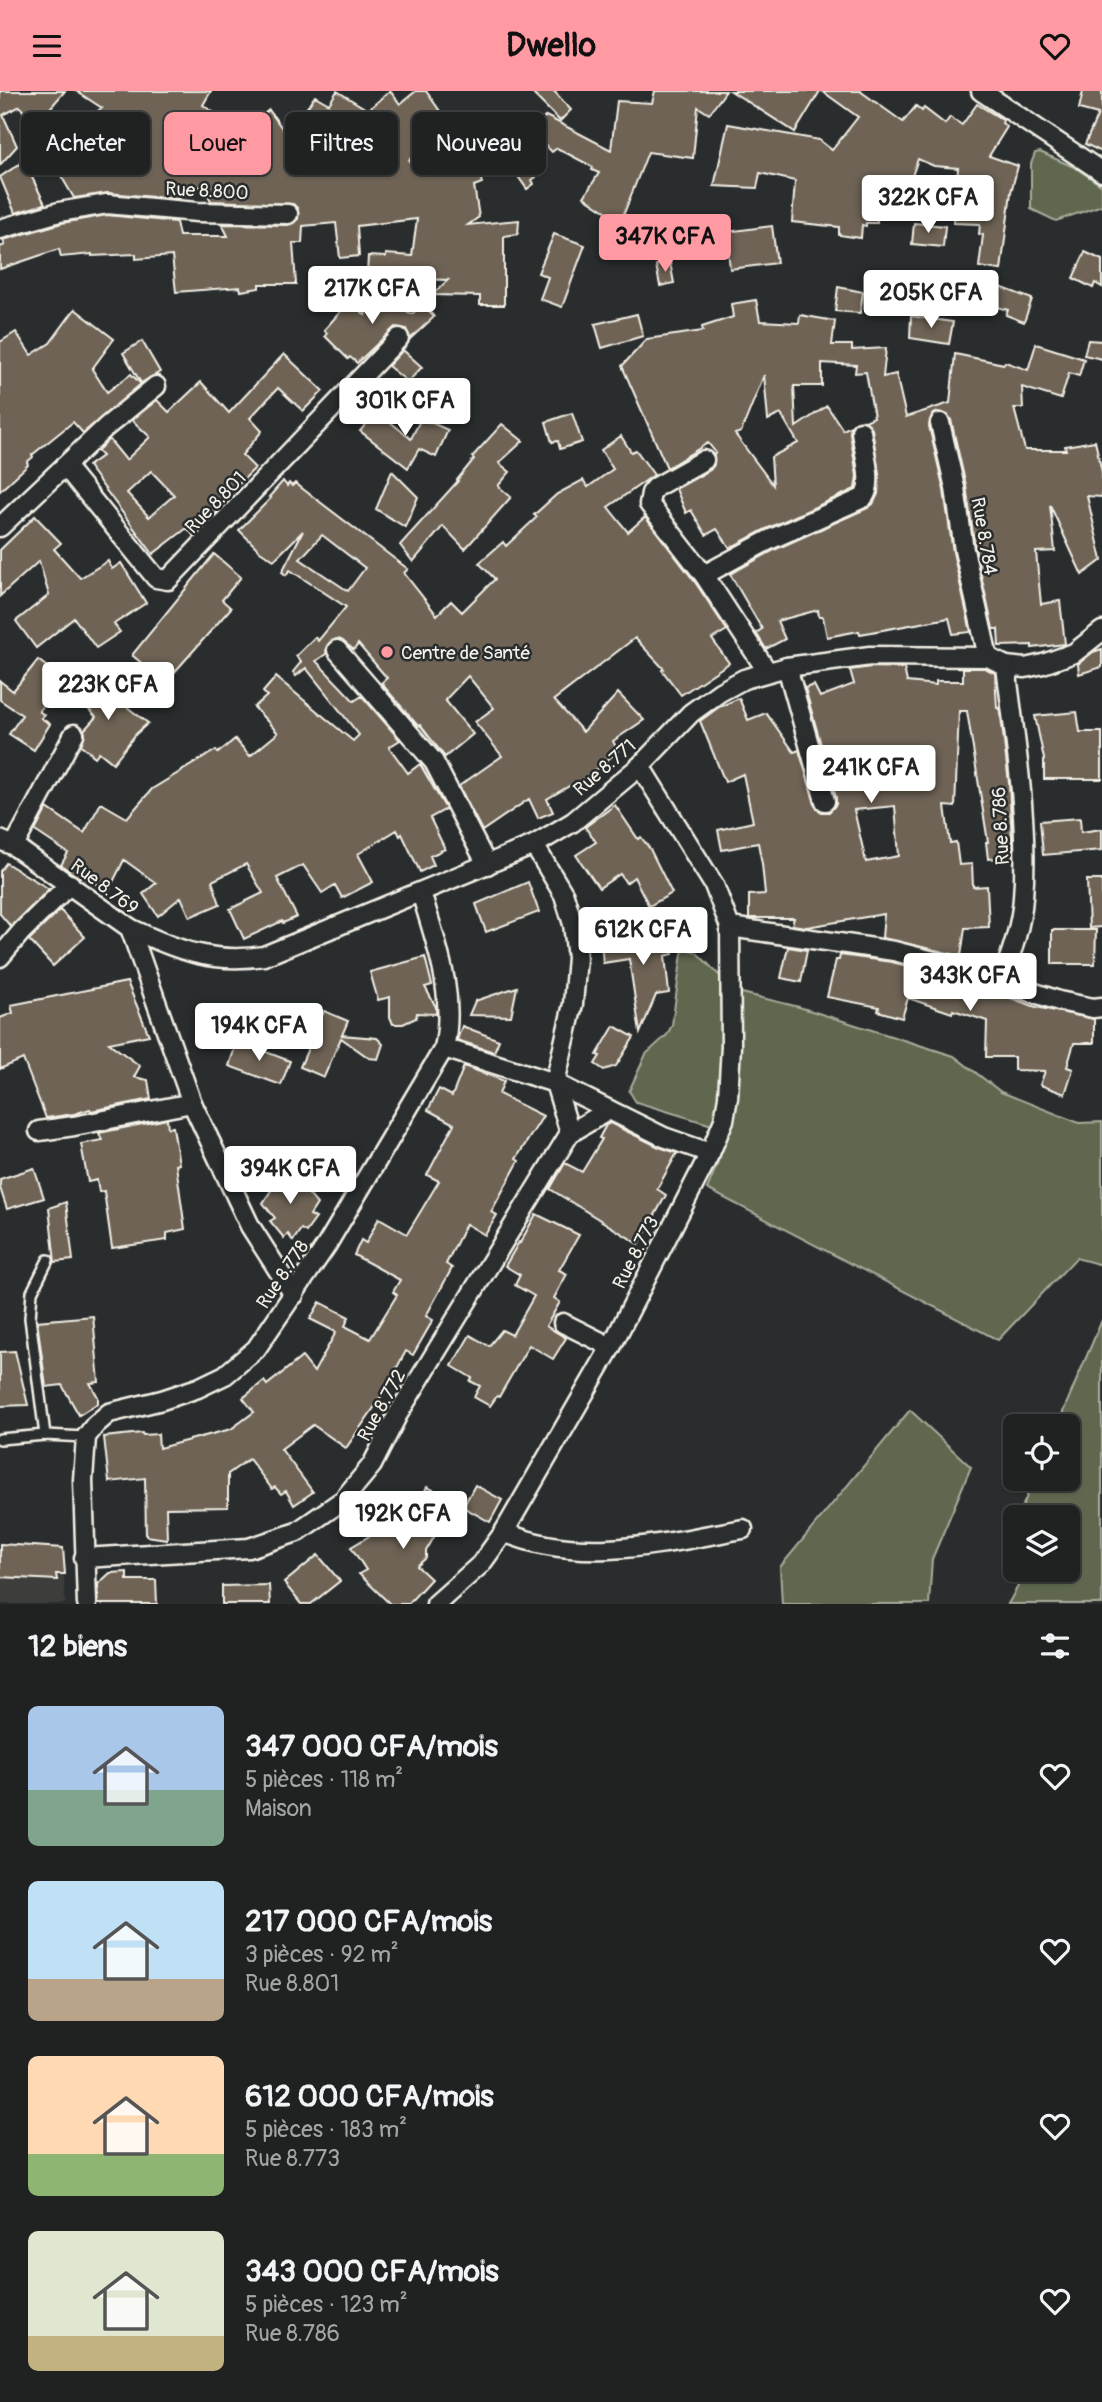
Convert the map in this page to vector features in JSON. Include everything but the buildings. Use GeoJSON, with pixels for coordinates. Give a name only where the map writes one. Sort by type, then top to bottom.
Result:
{"type":"FeatureCollection","features":[{"type":"Feature","properties":{"kind":"street"},"geometry":{"type":"LineString","coordinates":[[990,94],[1102,172]]}},
{"type":"Feature","properties":{"kind":"street","name":"Rue 8.800"},"geometry":{"type":"LineString","coordinates":[[0,229],[70,209],[107,204],[197,212],[288,214]]}},
{"type":"Feature","properties":{"kind":"street","name":"Rue 8.801"},"geometry":{"type":"LineString","coordinates":[[65,466],[156,578],[168,580],[399,338]]}},
{"type":"Feature","properties":{"kind":"street"},"geometry":{"type":"LineString","coordinates":[[0,527],[106,426],[156,386]]}},
{"type":"Feature","properties":{"kind":"street","name":"Rue 8.784"},"geometry":{"type":"LineString","coordinates":[[940,423],[988,657]]}},
{"type":"Feature","properties":{"kind":"street"},"geometry":{"type":"LineString","coordinates":[[704,575],[769,540],[863,498],[868,493],[869,484],[861,431]]}},
{"type":"Feature","properties":{"kind":"street"},"geometry":{"type":"LineString","coordinates":[[704,460],[656,487],[649,498],[654,513],[704,575],[767,671]]}},
{"type":"Feature","properties":{"kind":"street","name":"Rue 8.771"},"geometry":{"type":"LineString","coordinates":[[130,928],[190,953],[241,960],[264,956],[534,845],[573,822],[640,766],[691,713],[744,679],[787,667],[870,656],[988,657],[1006,666],[1025,668],[1074,653],[1102,631]]}},
{"type":"Feature","properties":{"kind":"street"},"geometry":{"type":"LineString","coordinates":[[337,650],[434,762],[487,865]]}},
{"type":"Feature","properties":{"kind":"street","name":"Rue 8.786"},"geometry":{"type":"LineString","coordinates":[[1001,982],[1016,938],[1023,900],[1024,855],[1017,753],[1006,666]]}},
{"type":"Feature","properties":{"kind":"street"},"geometry":{"type":"LineString","coordinates":[[787,667],[825,801]]}},
{"type":"Feature","properties":{"kind":"street"},"geometry":{"type":"LineString","coordinates":[[7,843],[74,734]]}},
{"type":"Feature","properties":{"kind":"street","name":"Rue 8.773"},"geometry":{"type":"LineString","coordinates":[[436,1604],[481,1563],[504,1532],[611,1347],[710,1153],[724,1120],[729,1097],[731,1046],[730,927],[714,885],[640,766]]}},
{"type":"Feature","properties":{"kind":"street","name":"Rue 8.769"},"geometry":{"type":"LineString","coordinates":[[7,843],[130,928],[192,1103],[250,1226],[294,1296]]}},
{"type":"Feature","properties":{"kind":"street"},"geometry":{"type":"LineString","coordinates":[[534,845],[564,895],[573,924],[577,958],[573,1004],[555,1083],[570,1133]]}},
{"type":"Feature","properties":{"kind":"street"},"geometry":{"type":"LineString","coordinates":[[0,957],[22,931],[70,884]]}},
{"type":"Feature","properties":{"kind":"street","name":"Rue 8.778"},"geometry":{"type":"LineString","coordinates":[[86,1437],[109,1413],[198,1388],[225,1375],[256,1349],[326,1247],[444,1048],[449,1029],[448,993],[421,892]]}},
{"type":"Feature","properties":{"kind":"street"},"geometry":{"type":"LineString","coordinates":[[730,927],[894,951],[957,967],[1059,1001],[1093,1008],[1102,1007]]}},
{"type":"Feature","properties":{"kind":"street"},"geometry":{"type":"LineString","coordinates":[[444,1048],[555,1083],[664,1137],[710,1153]]}},
{"type":"Feature","properties":{"kind":"street"},"geometry":{"type":"LineString","coordinates":[[38,1131],[192,1103]]}},
{"type":"Feature","properties":{"kind":"street","name":"Rue 8.772"},"geometry":{"type":"LineString","coordinates":[[84,1558],[249,1548],[297,1532],[343,1500],[372,1465],[398,1414],[570,1133],[610,1110]]}},
{"type":"Feature","properties":{"kind":"street"},"geometry":{"type":"LineString","coordinates":[[563,1323],[611,1347]]}},
{"type":"Feature","properties":{"kind":"street"},"geometry":{"type":"LineString","coordinates":[[86,1437],[83,1481],[87,1604]]}},
{"type":"Feature","properties":{"kind":"street"},"geometry":{"type":"LineString","coordinates":[[504,1532],[541,1546],[589,1549],[638,1548],[743,1529]]}},
{"type":"Feature","properties":{"kind":"lane"},"geometry":{"type":"LineString","coordinates":[[45,1435],[30,1318],[32,1292],[48,1260]]}},
{"type":"Feature","properties":{"kind":"lane"},"geometry":{"type":"LineString","coordinates":[[0,1439],[45,1435],[86,1437]]}},
{"type":"Feature","properties":{"kind":"shaded area"},"geometry":{"type":"Polygon","coordinates":[[[0,1544],[63,1548],[65,1604],[0,1604],[0,1544]]]}},
{"type":"Feature","properties":{"kind":"green space"},"geometry":{"type":"Polygon","coordinates":[[[1040,152],[1076,168],[1102,186],[1102,205],[1056,221],[1031,209],[1031,164],[1035,153],[1040,152]]]}},
{"type":"Feature","properties":{"kind":"green space"},"geometry":{"type":"Polygon","coordinates":[[[686,949],[696,952],[728,984],[742,993],[799,1007],[954,1056],[1001,1092],[1079,1123],[1102,1122],[1102,1265],[1076,1258],[998,1340],[707,1189],[717,1165],[722,1128],[636,1102],[629,1091],[646,1054],[667,1035],[672,1025],[682,953],[686,949]]]}},
{"type":"Feature","properties":{"kind":"green space"},"geometry":{"type":"Polygon","coordinates":[[[1102,1320],[1102,1604],[1008,1604],[1020,1582],[1080,1582],[1080,1505],[1023,1505],[1029,1491],[1080,1491],[1080,1414],[1062,1414],[1102,1320]]]}},
{"type":"Feature","properties":{"kind":"green space"},"geometry":{"type":"Polygon","coordinates":[[[910,1410],[971,1467],[932,1559],[929,1604],[782,1604],[780,1567],[910,1410]]]}},
{"type":"Feature","properties":{"kind":"place","name":"Centre de Santé"},"geometry":{"type":"Point","coordinates":[387,652]}}]}
